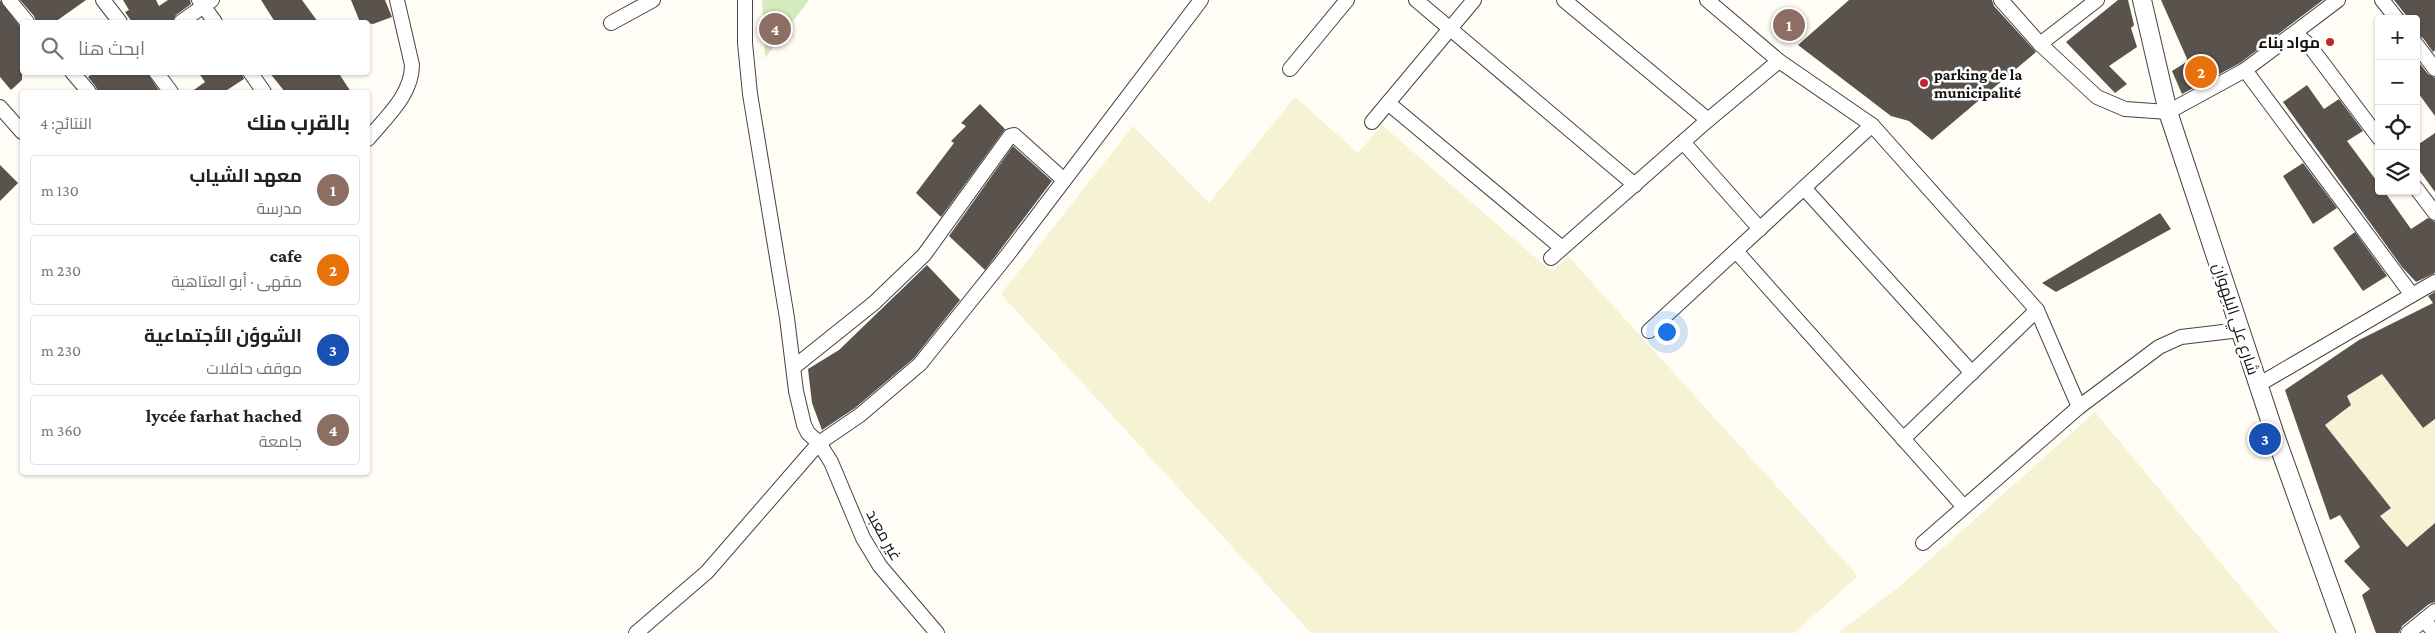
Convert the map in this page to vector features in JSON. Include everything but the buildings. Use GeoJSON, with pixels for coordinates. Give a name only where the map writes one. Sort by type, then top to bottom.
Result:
{"type":"FeatureCollection","features":[{"type":"Feature","properties":{"kind":"street"},"geometry":{"type":"LineString","coordinates":[[9,0],[26,20]]}},
{"type":"Feature","properties":{"kind":"street"},"geometry":{"type":"LineString","coordinates":[[104,0],[119,20]]}},
{"type":"Feature","properties":{"kind":"street"},"geometry":{"type":"LineString","coordinates":[[370,137],[406,92],[412,76],[412,65],[398,0]]}},
{"type":"Feature","properties":{"kind":"street"},"geometry":{"type":"LineString","coordinates":[[611,23],[653,0]]}},
{"type":"Feature","properties":{"kind":"street","name":"غير معبد"},"geometry":{"type":"LineString","coordinates":[[745,0],[745,43],[750,94],[794,367],[796,391],[804,425],[808,433],[819,443],[840,481],[863,538],[880,566],[937,633]]}},
{"type":"Feature","properties":{"kind":"street"},"geometry":{"type":"LineString","coordinates":[[636,633],[708,572],[819,443],[860,415],[920,364],[1003,261],[1201,0]]}},
{"type":"Feature","properties":{"kind":"street"},"geometry":{"type":"LineString","coordinates":[[1290,69],[1346,0]]}},
{"type":"Feature","properties":{"kind":"street"},"geometry":{"type":"LineString","coordinates":[[1416,0],[1635,185]]}},
{"type":"Feature","properties":{"kind":"street"},"geometry":{"type":"LineString","coordinates":[[1372,122],[1474,0]]}},
{"type":"Feature","properties":{"kind":"street"},"geometry":{"type":"LineString","coordinates":[[1564,0],[1708,120]]}},
{"type":"Feature","properties":{"kind":"street"},"geometry":{"type":"LineString","coordinates":[[1706,0],[1779,61],[1872,125],[2037,310],[2079,407]]}},
{"type":"Feature","properties":{"kind":"street"},"geometry":{"type":"LineString","coordinates":[[2001,0],[2040,44],[2097,97],[2124,109],[2168,112],[2245,70],[2296,34],[2338,0]]}},
{"type":"Feature","properties":{"kind":"street"},"geometry":{"type":"LineString","coordinates":[[2040,44],[2097,0]]}},
{"type":"Feature","properties":{"kind":"street","name":"شارع علي البلهوان"},"geometry":{"type":"LineString","coordinates":[[2142,0],[2168,112],[2258,385],[2346,633]]}},
{"type":"Feature","properties":{"kind":"street"},"geometry":{"type":"LineString","coordinates":[[2382,0],[2394,15]]}},
{"type":"Feature","properties":{"kind":"street"},"geometry":{"type":"LineString","coordinates":[[183,20],[205,2],[214,20]]}},
{"type":"Feature","properties":{"kind":"street"},"geometry":{"type":"LineString","coordinates":[[2296,34],[2309,45],[2375,133]]}},
{"type":"Feature","properties":{"kind":"street"},"geometry":{"type":"LineString","coordinates":[[2420,49],[2435,69]]}},
{"type":"Feature","properties":{"kind":"street"},"geometry":{"type":"LineString","coordinates":[[1551,258],[1708,120],[1779,61]]}},
{"type":"Feature","properties":{"kind":"street"},"geometry":{"type":"LineString","coordinates":[[2245,70],[2412,295]]}},
{"type":"Feature","properties":{"kind":"street"},"geometry":{"type":"LineString","coordinates":[[75,75],[88,90]]}},
{"type":"Feature","properties":{"kind":"street"},"geometry":{"type":"LineString","coordinates":[[158,75],[170,90]]}},
{"type":"Feature","properties":{"kind":"street"},"geometry":{"type":"LineString","coordinates":[[252,75],[263,90]]}},
{"type":"Feature","properties":{"kind":"street"},"geometry":{"type":"LineString","coordinates":[[1388,103],[1562,248]]}},
{"type":"Feature","properties":{"kind":"street"},"geometry":{"type":"LineString","coordinates":[[0,107],[20,130]]}},
{"type":"Feature","properties":{"kind":"street"},"geometry":{"type":"LineString","coordinates":[[1649,332],[1872,125]]}},
{"type":"Feature","properties":{"kind":"street"},"geometry":{"type":"LineString","coordinates":[[794,367],[874,303],[924,255],[1010,136],[1014,135],[1064,180]]}},
{"type":"Feature","properties":{"kind":"street"},"geometry":{"type":"LineString","coordinates":[[1683,142],[1760,229]]}},
{"type":"Feature","properties":{"kind":"street"},"geometry":{"type":"LineString","coordinates":[[1804,188],[1972,373]]}},
{"type":"Feature","properties":{"kind":"street"},"geometry":{"type":"LineString","coordinates":[[2420,193],[2435,213]]}},
{"type":"Feature","properties":{"kind":"street"},"geometry":{"type":"LineString","coordinates":[[1736,252],[1964,507]]}},
{"type":"Feature","properties":{"kind":"street"},"geometry":{"type":"LineString","coordinates":[[2258,385],[2435,282]]}},
{"type":"Feature","properties":{"kind":"street"},"geometry":{"type":"LineString","coordinates":[[1903,439],[2037,310]]}},
{"type":"Feature","properties":{"kind":"street"},"geometry":{"type":"LineString","coordinates":[[1923,543],[2079,407],[2159,346],[2181,337],[2240,330]]}},
{"type":"Feature","properties":{"kind":"street"},"geometry":{"type":"LineString","coordinates":[[2408,633],[2435,611]]}},
{"type":"Feature","properties":{"kind":"street"},"geometry":{"type":"LineString","coordinates":[[2424,620],[2435,633]]}},
{"type":"Feature","properties":{"kind":"shaded area"},"geometry":{"type":"Polygon","coordinates":[[[1295,97],[1358,153],[1382,125],[1552,272],[1568,256],[1858,576],[1794,633],[1311,633],[1001,294],[1133,126],[1209,203],[1295,97]]]}},
{"type":"Feature","properties":{"kind":"shaded area"},"geometry":{"type":"Polygon","coordinates":[[[2382,374],[2422,428],[2435,419],[2435,525],[2407,547],[2380,516],[2391,508],[2325,425],[2351,405],[2347,396],[2382,374]]]}},
{"type":"Feature","properties":{"kind":"shaded area"},"geometry":{"type":"Polygon","coordinates":[[[2095,412],[2279,633],[1838,633],[1899,587],[2095,412]]]}},
{"type":"Feature","properties":{"kind":"green space"},"geometry":{"type":"Polygon","coordinates":[[[762,0],[809,0],[765,58],[762,0]]]}},
{"type":"Feature","properties":{"kind":"place","name":"معهد الشياب"},"geometry":{"type":"Point","coordinates":[1789,25]}},
{"type":"Feature","properties":{"kind":"place","name":"lycée farhat hached"},"geometry":{"type":"Point","coordinates":[775,29]}},
{"type":"Feature","properties":{"kind":"place","name":"مواد بناء"},"geometry":{"type":"Point","coordinates":[2330,42]}},
{"type":"Feature","properties":{"kind":"place","name":"cafe"},"geometry":{"type":"Point","coordinates":[2201,72]}},
{"type":"Feature","properties":{"kind":"place","name":"parking de la municipalité"},"geometry":{"type":"Point","coordinates":[1924,83]}},
{"type":"Feature","properties":{"kind":"place","name":"الشوؤن الأجتماعية"},"geometry":{"type":"Point","coordinates":[2265,439]}}]}
